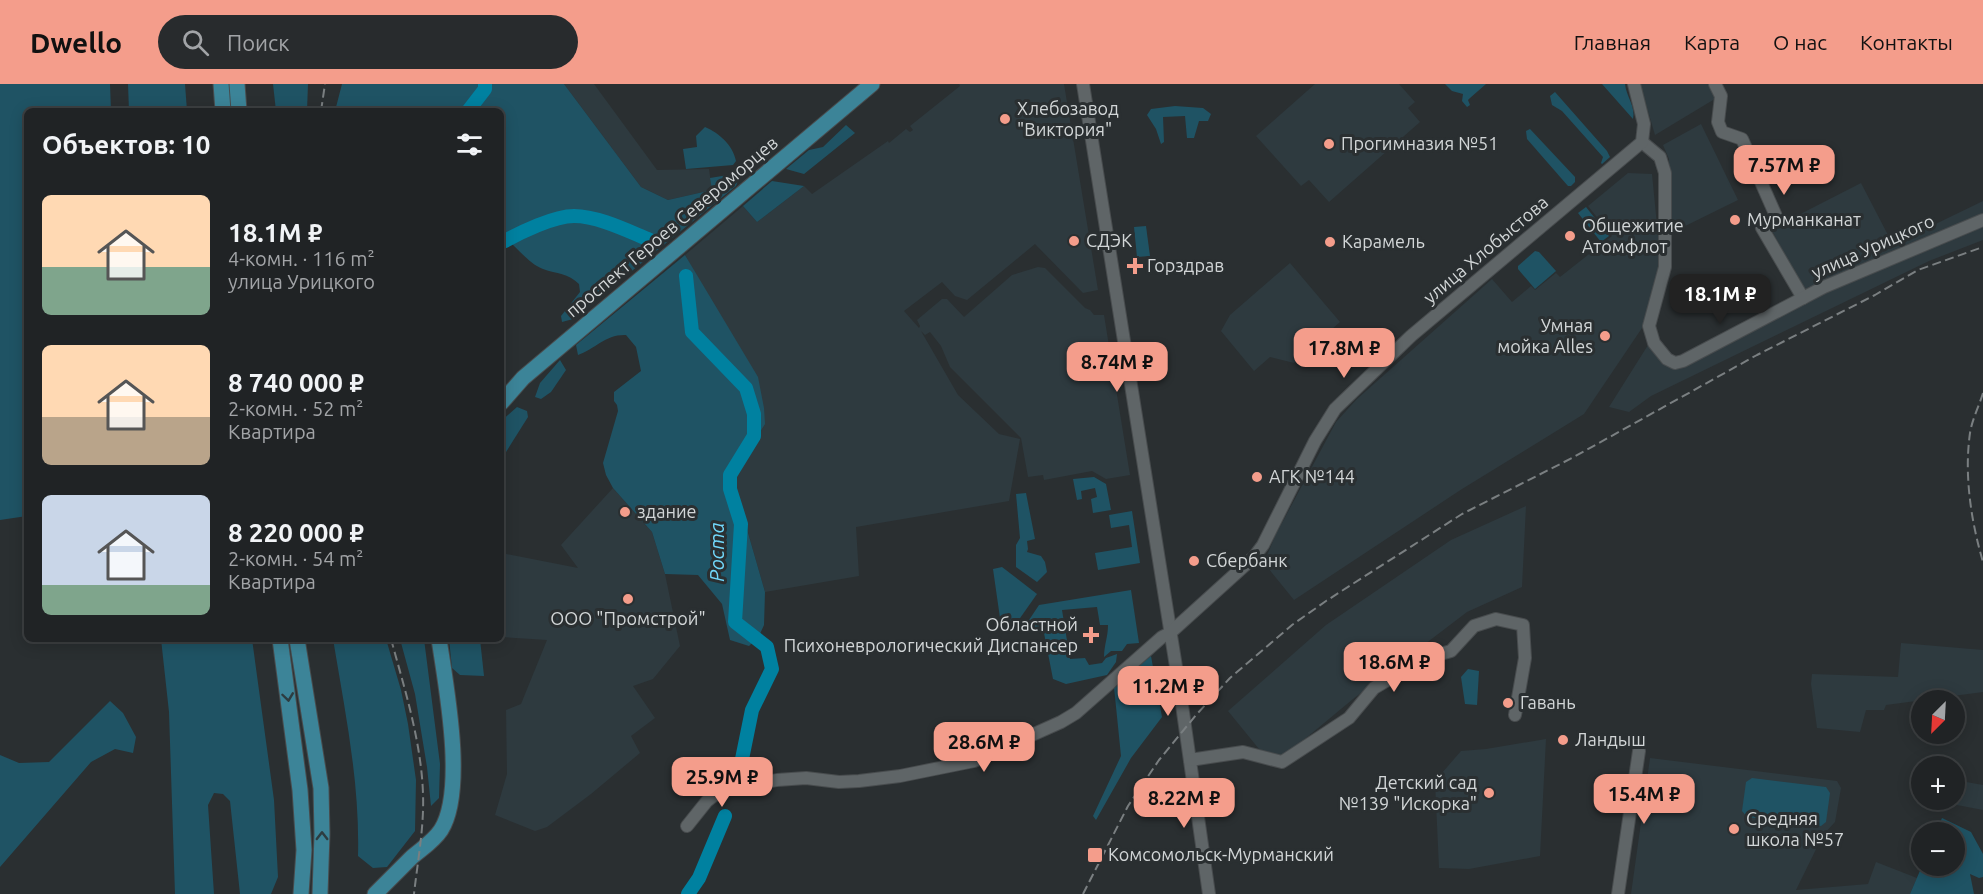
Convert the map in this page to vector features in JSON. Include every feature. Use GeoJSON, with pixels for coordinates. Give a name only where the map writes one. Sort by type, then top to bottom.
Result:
{"type":"FeatureCollection","features":[{"type":"Feature","properties":{"kind":"main road"},"geometry":{"type":"LineString","coordinates":[[220,84],[223,108]]}},
{"type":"Feature","properties":{"kind":"main road"},"geometry":{"type":"LineString","coordinates":[[237,84],[239,108]]}},
{"type":"Feature","properties":{"kind":"main road","name":"проспект Героев Североморцев"},"geometry":{"type":"LineString","coordinates":[[504,400],[523,378],[872,84]]}},
{"type":"Feature","properties":{"kind":"main road"},"geometry":{"type":"LineString","coordinates":[[280,642],[300,790],[304,850],[301,894]]}},
{"type":"Feature","properties":{"kind":"main road"},"geometry":{"type":"LineString","coordinates":[[297,642],[321,788],[320,894]]}},
{"type":"Feature","properties":{"kind":"main road"},"geometry":{"type":"LineString","coordinates":[[375,894],[441,830],[453,794],[454,764],[439,642]]}},
{"type":"Feature","properties":{"kind":"main road"},"geometry":{"type":"LineString","coordinates":[[389,894],[394,875]]}},
{"type":"Feature","properties":{"kind":"street"},"geometry":{"type":"LineString","coordinates":[[1083,84],[1190,760],[1209,894]]}},
{"type":"Feature","properties":{"kind":"street"},"geometry":{"type":"LineString","coordinates":[[1634,84],[1644,124],[1642,142]]}},
{"type":"Feature","properties":{"kind":"street"},"geometry":{"type":"LineString","coordinates":[[1715,84],[1721,96],[1718,122],[1722,132],[1742,139],[1776,216],[1762,228],[1803,298]]}},
{"type":"Feature","properties":{"kind":"street","name":"улица Хлобыстова"},"geometry":{"type":"LineString","coordinates":[[687,826],[707,801],[720,791],[777,780],[806,778],[839,782],[859,781],[900,776],[974,761],[1061,723],[1076,713],[1161,636],[1170,633],[1254,557],[1263,545],[1315,441],[1335,409],[1411,336],[1642,142]]}},
{"type":"Feature","properties":{"kind":"street","name":"улица Урицкого"},"geometry":{"type":"LineString","coordinates":[[1642,142],[1660,157],[1664,168],[1665,267],[1649,326],[1653,343],[1666,359],[1675,363],[1683,361],[1803,298],[1916,247],[1983,220]]}},
{"type":"Feature","properties":{"kind":"street"},"geometry":{"type":"LineString","coordinates":[[1190,760],[1243,752],[1282,762],[1349,718],[1374,688],[1422,659],[1451,651],[1474,626],[1496,619],[1523,625],[1525,658],[1515,715]]}},
{"type":"Feature","properties":{"kind":"street"},"geometry":{"type":"LineString","coordinates":[[1618,894],[1639,751]]}},
{"type":"Feature","properties":{"kind":"shaded area"},"geometry":{"type":"Polygon","coordinates":[[[0,84],[110,84],[111,108],[24,108],[24,516],[0,520],[0,84]]]}},
{"type":"Feature","properties":{"kind":"shaded area"},"geometry":{"type":"Polygon","coordinates":[[[128,84],[185,84],[187,108],[129,108],[128,84]]]}},
{"type":"Feature","properties":{"kind":"shaded area"},"geometry":{"type":"Polygon","coordinates":[[[273,84],[308,84],[307,108],[276,108],[273,84]]]}},
{"type":"Feature","properties":{"kind":"shaded area"},"geometry":{"type":"Polygon","coordinates":[[[342,84],[564,84],[641,187],[668,200],[712,190],[710,178],[734,174],[738,181],[736,186],[573,319],[562,322],[561,316],[580,292],[579,284],[566,276],[537,266],[504,237],[504,108],[336,108],[342,84]]]}},
{"type":"Feature","properties":{"kind":"shaded area"},"geometry":{"type":"Polygon","coordinates":[[[564,84],[594,84],[657,170],[709,169],[712,190],[668,200],[641,187],[564,84]]]}},
{"type":"Feature","properties":{"kind":"shaded area"},"geometry":{"type":"Polygon","coordinates":[[[959,84],[1064,84],[1098,290],[1083,293],[1035,244],[967,300],[955,296],[942,282],[904,311],[919,328],[917,320],[942,299],[947,299],[964,317],[1012,275],[1038,267],[1045,268],[1085,308],[1094,315],[1104,315],[1130,475],[1106,479],[1092,471],[1044,480],[1043,475],[1028,477],[1021,438],[950,367],[941,346],[930,332],[925,335],[921,331],[958,395],[999,434],[1020,439],[1009,501],[856,527],[859,576],[765,592],[732,477],[764,424],[698,278],[685,255],[743,206],[757,222],[804,186],[812,194],[888,141],[889,143],[906,129],[910,132],[913,130],[910,126],[960,86],[959,84]]]}},
{"type":"Feature","properties":{"kind":"shaded area","name":"Прогимназия №51"},"geometry":{"type":"Polygon","coordinates":[[[1315,84],[1399,84],[1415,102],[1408,108],[1420,122],[1329,202],[1309,180],[1301,186],[1256,136],[1315,84]]]}},
{"type":"Feature","properties":{"kind":"shaded area"},"geometry":{"type":"Polygon","coordinates":[[[1445,84],[1486,84],[1468,100],[1470,105],[1467,107],[1462,101],[1463,94],[1452,91],[1445,84]]]}},
{"type":"Feature","properties":{"kind":"shaded area"},"geometry":{"type":"Polygon","coordinates":[[[1602,84],[1625,84],[1633,110],[1633,119],[1602,84]]]}},
{"type":"Feature","properties":{"kind":"shaded area"},"geometry":{"type":"Polygon","coordinates":[[[1640,84],[1711,84],[1718,97],[1655,135],[1640,84]]]}},
{"type":"Feature","properties":{"kind":"shaded area"},"geometry":{"type":"Polygon","coordinates":[[[1555,92],[1607,151],[1610,157],[1602,164],[1603,157],[1562,111],[1552,105],[1550,96],[1555,92]]]}},
{"type":"Feature","properties":{"kind":"shaded area"},"geometry":{"type":"Polygon","coordinates":[[[1175,106],[1203,108],[1211,114],[1208,121],[1199,121],[1194,138],[1187,138],[1185,116],[1163,117],[1164,142],[1161,144],[1156,129],[1147,115],[1151,109],[1175,106]]]}},
{"type":"Feature","properties":{"kind":"shaded area"},"geometry":{"type":"Polygon","coordinates":[[[1701,124],[1738,200],[1673,232],[1668,221],[1669,159],[1663,145],[1701,124]]]}},
{"type":"Feature","properties":{"kind":"shaded area"},"geometry":{"type":"Polygon","coordinates":[[[846,125],[855,133],[804,174],[786,169],[809,150],[823,147],[846,125]]]}},
{"type":"Feature","properties":{"kind":"shaded area"},"geometry":{"type":"Polygon","coordinates":[[[705,127],[729,145],[736,161],[733,165],[686,169],[683,149],[697,147],[696,136],[705,127]]]}},
{"type":"Feature","properties":{"kind":"shaded area"},"geometry":{"type":"Polygon","coordinates":[[[1530,129],[1575,177],[1575,182],[1571,186],[1568,186],[1527,139],[1526,131],[1530,129]]]}},
{"type":"Feature","properties":{"kind":"shaded area"},"geometry":{"type":"Polygon","coordinates":[[[1628,173],[1652,174],[1661,266],[1644,325],[1584,414],[1462,489],[1294,600],[1264,563],[1275,536],[1336,422],[1357,399],[1492,279],[1512,302],[1531,286],[1535,290],[1556,273],[1560,277],[1612,236],[1588,206],[1628,173]]]}},
{"type":"Feature","properties":{"kind":"shaded area"},"geometry":{"type":"Polygon","coordinates":[[[772,181],[804,186],[757,222],[743,206],[772,181]]]}},
{"type":"Feature","properties":{"kind":"shaded area"},"geometry":{"type":"Polygon","coordinates":[[[1861,183],[1889,237],[1914,225],[1917,233],[1983,201],[1983,240],[1929,261],[1651,396],[1629,412],[1609,407],[1655,334],[1677,360],[1806,294],[1771,229],[1861,183]]]}},
{"type":"Feature","properties":{"kind":"shaded area"},"geometry":{"type":"Polygon","coordinates":[[[1586,207],[1609,236],[1601,242],[1578,213],[1586,207]]]}},
{"type":"Feature","properties":{"kind":"shaded area"},"geometry":{"type":"Polygon","coordinates":[[[1146,226],[1150,256],[1137,257],[1134,227],[1146,226]]]}},
{"type":"Feature","properties":{"kind":"shaded area"},"geometry":{"type":"Polygon","coordinates":[[[1535,251],[1539,252],[1556,271],[1535,289],[1518,266],[1535,251]]]}},
{"type":"Feature","properties":{"kind":"shaded area"},"geometry":{"type":"Polygon","coordinates":[[[685,255],[758,377],[764,408],[765,424],[732,477],[765,592],[764,625],[759,636],[749,646],[730,640],[722,604],[698,575],[665,574],[652,532],[613,488],[606,475],[603,463],[618,411],[614,401],[614,392],[641,371],[636,347],[626,335],[607,339],[578,355],[576,345],[685,255]]]}},
{"type":"Feature","properties":{"kind":"shaded area"},"geometry":{"type":"Polygon","coordinates":[[[1290,263],[1340,322],[1294,363],[1270,357],[1254,371],[1221,331],[1230,315],[1290,263]]]}},
{"type":"Feature","properties":{"kind":"shaded area"},"geometry":{"type":"Polygon","coordinates":[[[560,360],[566,370],[551,392],[541,399],[535,397],[540,383],[560,360]]]}},
{"type":"Feature","properties":{"kind":"shaded area"},"geometry":{"type":"Polygon","coordinates":[[[517,407],[527,411],[528,417],[504,455],[504,418],[517,407]]]}},
{"type":"Feature","properties":{"kind":"shaded area"},"geometry":{"type":"Polygon","coordinates":[[[1094,477],[1106,484],[1111,510],[1093,513],[1091,499],[1097,497],[1095,488],[1081,491],[1082,499],[1077,500],[1073,479],[1094,477]]]}},
{"type":"Feature","properties":{"kind":"shaded area"},"geometry":{"type":"Polygon","coordinates":[[[613,488],[652,532],[665,574],[680,646],[653,679],[633,686],[655,718],[631,736],[640,753],[547,827],[535,831],[495,815],[507,774],[506,710],[521,704],[547,640],[504,637],[504,554],[578,568],[561,545],[613,488]]]}},
{"type":"Feature","properties":{"kind":"shaded area"},"geometry":{"type":"Polygon","coordinates":[[[1026,493],[1035,539],[1027,541],[1027,552],[1041,556],[1047,572],[1037,582],[1016,567],[1016,545],[1020,538],[1016,494],[1026,493]]]}},
{"type":"Feature","properties":{"kind":"shaded area"},"geometry":{"type":"Polygon","coordinates":[[[1526,506],[1522,587],[1467,612],[1353,699],[1282,758],[1259,749],[1228,711],[1326,625],[1451,540],[1526,506]]]}},
{"type":"Feature","properties":{"kind":"shaded area"},"geometry":{"type":"Polygon","coordinates":[[[1132,511],[1140,563],[1098,570],[1095,553],[1132,547],[1129,525],[1111,528],[1109,515],[1132,511]]]}},
{"type":"Feature","properties":{"kind":"shaded area"},"geometry":{"type":"Polygon","coordinates":[[[1002,567],[1037,594],[1018,621],[1001,625],[993,569],[1002,567]]]}},
{"type":"Feature","properties":{"kind":"shaded area"},"geometry":{"type":"Polygon","coordinates":[[[1131,590],[1139,643],[1127,644],[1122,651],[1111,651],[1104,657],[1108,625],[1100,625],[1097,607],[1062,610],[1070,659],[1085,658],[1089,665],[1102,663],[1106,658],[1117,654],[1116,662],[1107,675],[1066,684],[1053,679],[1043,628],[1028,630],[1027,623],[1039,605],[1131,590]]]}},
{"type":"Feature","properties":{"kind":"shaded area"},"geometry":{"type":"Polygon","coordinates":[[[161,642],[252,642],[274,800],[278,877],[271,894],[240,894],[230,801],[223,794],[214,793],[208,805],[214,894],[175,894],[169,712],[161,642]]]}},
{"type":"Feature","properties":{"kind":"shaded area"},"geometry":{"type":"Polygon","coordinates":[[[334,642],[387,642],[401,690],[416,780],[415,831],[387,867],[373,868],[358,856],[357,801],[347,720],[334,642]]]}},
{"type":"Feature","properties":{"kind":"shaded area"},"geometry":{"type":"Polygon","coordinates":[[[401,642],[424,642],[440,764],[439,798],[431,806],[427,767],[415,694],[401,642]]]}},
{"type":"Feature","properties":{"kind":"shaded area"},"geometry":{"type":"Polygon","coordinates":[[[449,642],[480,642],[484,676],[460,675],[452,668],[449,642]]]}},
{"type":"Feature","properties":{"kind":"shaded area"},"geometry":{"type":"Polygon","coordinates":[[[1901,643],[1983,650],[1983,692],[1965,694],[1965,690],[1911,690],[1911,702],[1886,705],[1884,710],[1866,710],[1860,732],[1817,728],[1811,684],[1812,674],[1898,677],[1901,643]]]}},
{"type":"Feature","properties":{"kind":"shaded area"},"geometry":{"type":"Polygon","coordinates":[[[1151,656],[1162,717],[1131,758],[1096,820],[1093,816],[1121,756],[1114,687],[1151,656]]]}},
{"type":"Feature","properties":{"kind":"shaded area"},"geometry":{"type":"Polygon","coordinates":[[[1468,669],[1479,671],[1477,705],[1465,704],[1461,677],[1468,669]]]}},
{"type":"Feature","properties":{"kind":"shaded area"},"geometry":{"type":"Polygon","coordinates":[[[110,701],[123,713],[136,737],[133,753],[115,749],[91,762],[0,867],[0,755],[19,763],[49,762],[110,701]]]}},
{"type":"Feature","properties":{"kind":"shaded area","name":"Детский сад №139 \"Искорка\""},"geometry":{"type":"Polygon","coordinates":[[[1546,739],[1540,856],[1469,869],[1439,868],[1435,781],[1461,751],[1546,739]]]}},
{"type":"Feature","properties":{"kind":"shaded area","name":"Средняя школа №57"},"geometry":{"type":"Polygon","coordinates":[[[1650,758],[1837,781],[1841,788],[1835,822],[1823,835],[1796,890],[1868,884],[1876,862],[1917,878],[1910,894],[1631,894],[1650,758]]]}},
{"type":"Feature","properties":{"kind":"shaded area"},"geometry":{"type":"Polygon","coordinates":[[[1752,778],[1826,787],[1830,793],[1826,822],[1821,826],[1747,817],[1742,811],[1746,782],[1752,778]]]}},
{"type":"Feature","properties":{"kind":"shaded area"},"geometry":{"type":"Polygon","coordinates":[[[1965,782],[1983,785],[1983,810],[1965,807],[1965,782]]]}},
{"type":"Feature","properties":{"kind":"shaded area"},"geometry":{"type":"Polygon","coordinates":[[[1965,829],[1971,832],[1983,854],[1983,877],[1979,878],[1970,874],[1974,894],[1910,894],[1918,876],[1965,876],[1965,829]]]}},
{"type":"Feature","properties":{"kind":"waterway","name":"Роста"},"geometry":{"type":"LineString","coordinates":[[470,108],[485,89],[485,84]]}},
{"type":"Feature","properties":{"kind":"waterway","name":"Роста"},"geometry":{"type":"LineString","coordinates":[[504,241],[547,222],[574,216],[603,221],[650,240]]}},
{"type":"Feature","properties":{"kind":"waterway","name":"Роста"},"geometry":{"type":"LineString","coordinates":[[686,276],[692,332],[746,388],[754,414],[754,436],[730,475],[730,489],[741,524],[735,622],[767,647],[772,669],[752,710],[741,764]]}},
{"type":"Feature","properties":{"kind":"waterway","name":"Роста"},"geometry":{"type":"LineString","coordinates":[[688,894],[699,878],[725,816]]}},
{"type":"Feature","properties":{"kind":"railway"},"geometry":{"type":"LineString","coordinates":[[321,108],[325,84]]}},
{"type":"Feature","properties":{"kind":"railway"},"geometry":{"type":"LineString","coordinates":[[1083,894],[1128,806],[1159,760],[1230,678],[1292,625],[1462,514],[1572,458],[1757,355],[1875,295],[1918,270],[1983,247]]}},
{"type":"Feature","properties":{"kind":"railway"},"geometry":{"type":"LineString","coordinates":[[1983,393],[1971,428],[1968,449],[1968,481],[1972,514],[1983,562]]}},
{"type":"Feature","properties":{"kind":"railway"},"geometry":{"type":"LineString","coordinates":[[392,642],[418,746],[423,789],[421,842],[414,894]]}},
{"type":"Feature","properties":{"kind":"place","name":"Хлебозавод \"Виктория\""},"geometry":{"type":"Point","coordinates":[1005,119]}},
{"type":"Feature","properties":{"kind":"place","name":"Прогимназия №51"},"geometry":{"type":"Point","coordinates":[1329,144]}},
{"type":"Feature","properties":{"kind":"place","name":"Мурманканат"},"geometry":{"type":"Point","coordinates":[1735,220]}},
{"type":"Feature","properties":{"kind":"place","name":"Общежитие Атомфлот"},"geometry":{"type":"Point","coordinates":[1570,236]}},
{"type":"Feature","properties":{"kind":"place","name":"СДЭК"},"geometry":{"type":"Point","coordinates":[1074,241]}},
{"type":"Feature","properties":{"kind":"place","name":"Карамель"},"geometry":{"type":"Point","coordinates":[1330,242]}},
{"type":"Feature","properties":{"kind":"place","name":"Горздрав"},"geometry":{"type":"Point","coordinates":[1135,266]}},
{"type":"Feature","properties":{"kind":"place","name":"Умная мойка Alles"},"geometry":{"type":"Point","coordinates":[1605,336]}},
{"type":"Feature","properties":{"kind":"place","name":"АГК №144"},"geometry":{"type":"Point","coordinates":[1257,477]}},
{"type":"Feature","properties":{"kind":"place","name":"здание"},"geometry":{"type":"Point","coordinates":[625,512]}},
{"type":"Feature","properties":{"kind":"place","name":"Сбербанк"},"geometry":{"type":"Point","coordinates":[1194,561]}},
{"type":"Feature","properties":{"kind":"place","name":"ООО \"Промстрой\""},"geometry":{"type":"Point","coordinates":[628,599]}},
{"type":"Feature","properties":{"kind":"place","name":"Областной Психоневрологический Диспансер"},"geometry":{"type":"Point","coordinates":[1091,635]}},
{"type":"Feature","properties":{"kind":"place","name":"Гавань"},"geometry":{"type":"Point","coordinates":[1508,703]}},
{"type":"Feature","properties":{"kind":"place","name":"Ландыш"},"geometry":{"type":"Point","coordinates":[1563,740]}},
{"type":"Feature","properties":{"kind":"place","name":"Детский сад №139 \"Искорка\""},"geometry":{"type":"Point","coordinates":[1489,793]}},
{"type":"Feature","properties":{"kind":"place","name":"Средняя школа №57"},"geometry":{"type":"Point","coordinates":[1734,829]}},
{"type":"Feature","properties":{"kind":"place","name":"Комсомольск-Мурманский"},"geometry":{"type":"Point","coordinates":[1095,855]}}]}
